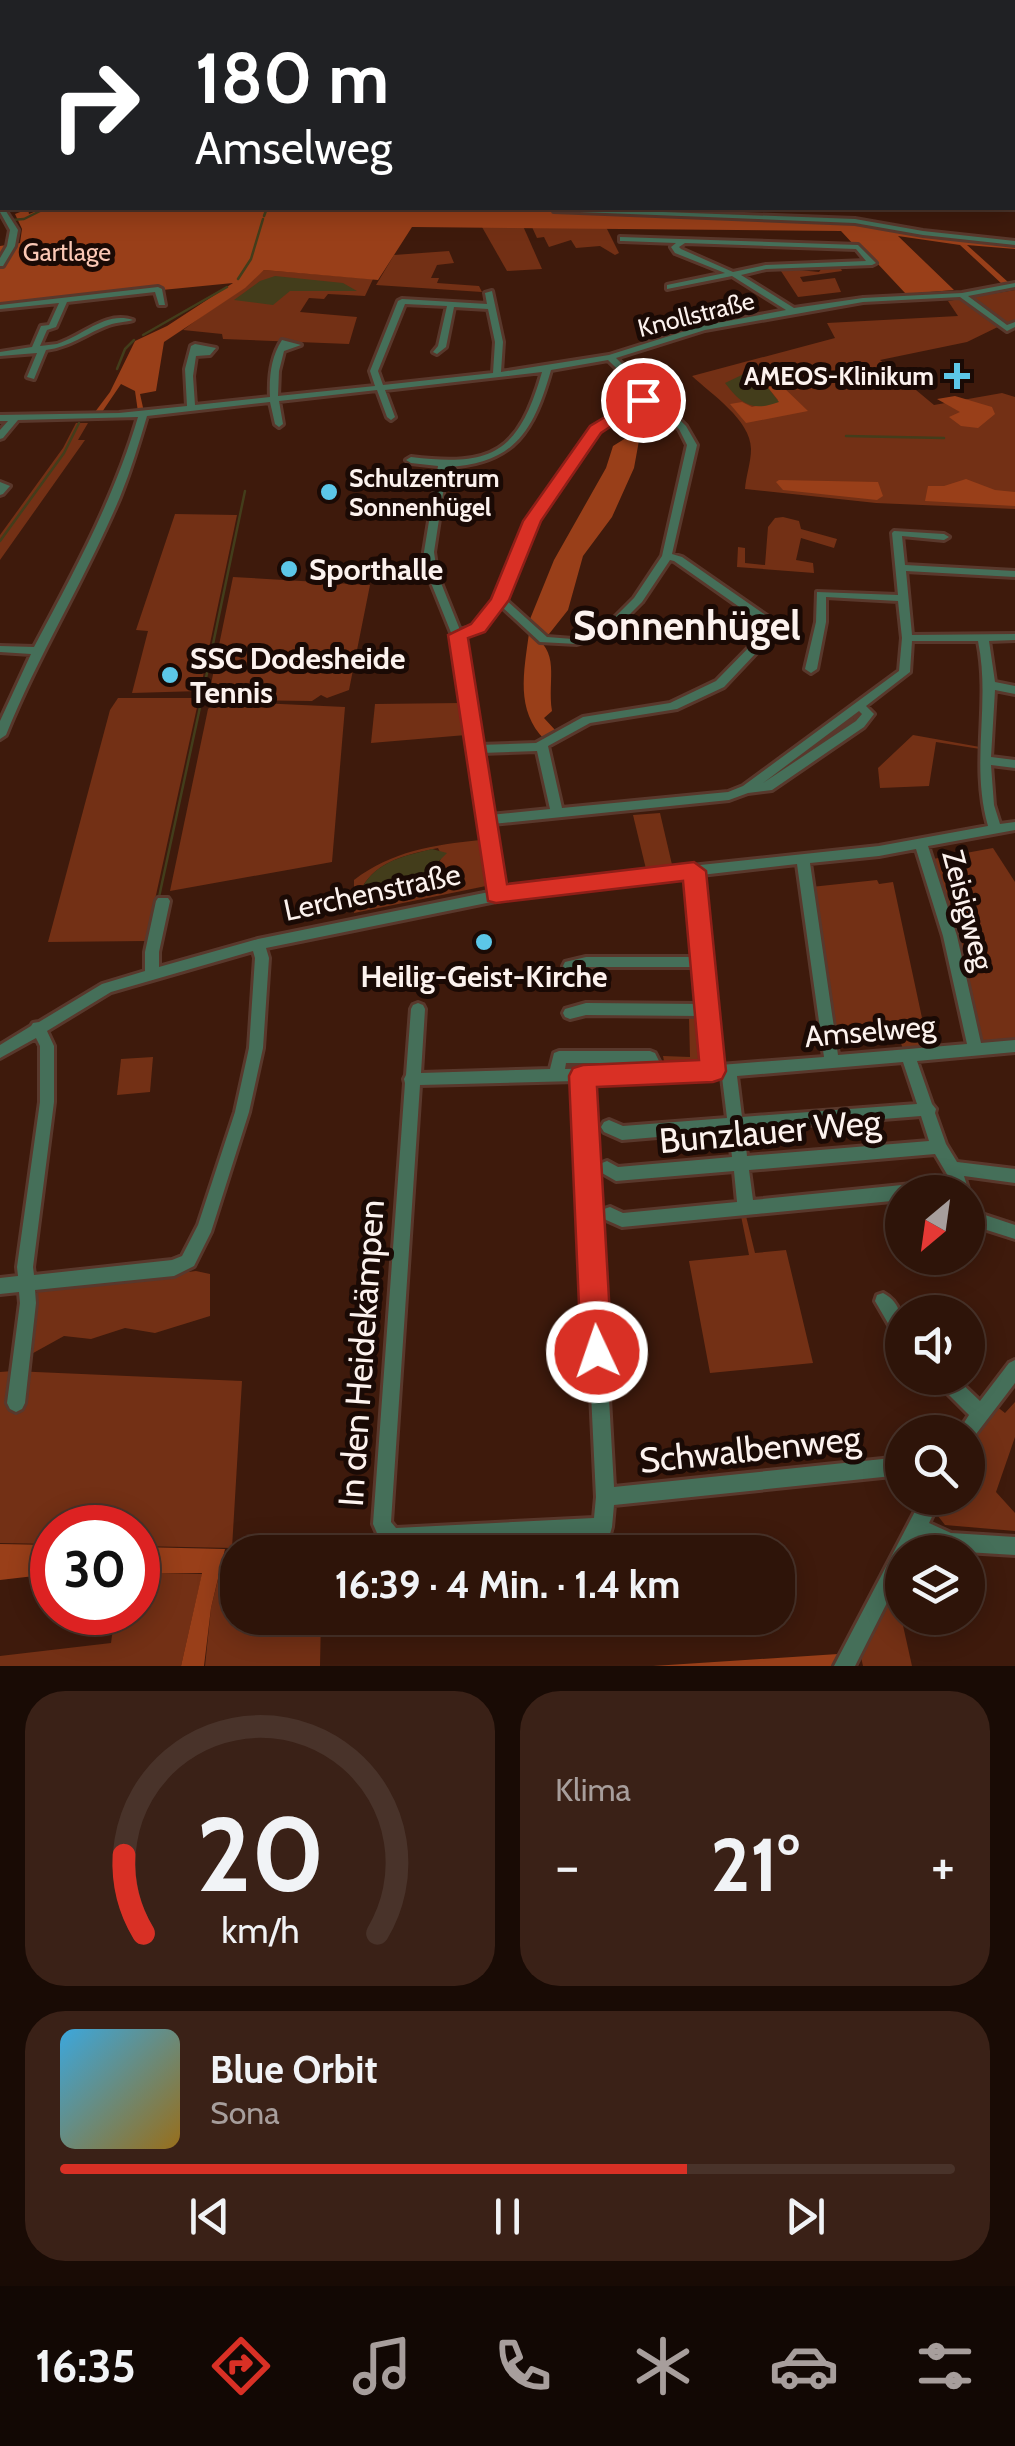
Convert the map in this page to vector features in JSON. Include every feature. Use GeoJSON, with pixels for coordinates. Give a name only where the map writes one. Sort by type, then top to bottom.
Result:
{"type":"FeatureCollection","features":[{"type":"Feature","properties":{"kind":"street"},"geometry":{"type":"LineString","coordinates":[[556,210],[854,220],[923,234],[1015,243]]}},
{"type":"Feature","properties":{"kind":"street"},"geometry":{"type":"LineString","coordinates":[[0,264],[11,246],[8,218]]}},
{"type":"Feature","properties":{"kind":"street"},"geometry":{"type":"LineString","coordinates":[[623,239],[858,248],[872,263],[766,267],[670,287]]}},
{"type":"Feature","properties":{"kind":"street"},"geometry":{"type":"LineString","coordinates":[[683,241],[675,247],[678,250],[732,273],[793,311]]}},
{"type":"Feature","properties":{"kind":"street","name":"Knollstraße"},"geometry":{"type":"LineString","coordinates":[[0,418],[144,413],[547,369],[610,357],[704,328],[793,311],[863,300],[962,295],[1015,284]]}},
{"type":"Feature","properties":{"kind":"street"},"geometry":{"type":"LineString","coordinates":[[0,307],[158,290],[162,304]]}},
{"type":"Feature","properties":{"kind":"street"},"geometry":{"type":"LineString","coordinates":[[489,293],[499,342],[497,375]]}},
{"type":"Feature","properties":{"kind":"street"},"geometry":{"type":"LineString","coordinates":[[962,295],[1011,326]]}},
{"type":"Feature","properties":{"kind":"street"},"geometry":{"type":"LineString","coordinates":[[32,377],[44,328],[52,327],[64,300]]}},
{"type":"Feature","properties":{"kind":"street"},"geometry":{"type":"LineString","coordinates":[[392,417],[374,367],[402,301],[491,307]]}},
{"type":"Feature","properties":{"kind":"street"},"geometry":{"type":"LineString","coordinates":[[437,352],[442,347],[450,304]]}},
{"type":"Feature","properties":{"kind":"street"},"geometry":{"type":"LineString","coordinates":[[0,354],[38,350],[83,337],[112,320],[129,320]]}},
{"type":"Feature","properties":{"kind":"street"},"geometry":{"type":"LineString","coordinates":[[279,424],[274,368],[280,349]]}},
{"type":"Feature","properties":{"kind":"street"},"geometry":{"type":"LineString","coordinates":[[191,408],[188,381],[192,354]]}},
{"type":"Feature","properties":{"kind":"street"},"geometry":{"type":"LineString","coordinates":[[500,600],[538,638],[573,642],[606,632],[638,600],[667,556],[692,445],[683,428],[610,357]]}},
{"type":"Feature","properties":{"kind":"street"},"geometry":{"type":"LineString","coordinates":[[411,460],[475,464],[515,441],[530,420],[547,369]]}},
{"type":"Feature","properties":{"kind":"street"},"geometry":{"type":"LineString","coordinates":[[458,635],[478,628],[500,600],[532,521],[581,448],[601,424],[652,396]]}},
{"type":"Feature","properties":{"kind":"street"},"geometry":{"type":"LineString","coordinates":[[0,736],[38,651],[117,498],[144,413]]}},
{"type":"Feature","properties":{"kind":"street"},"geometry":{"type":"LineString","coordinates":[[0,436],[15,418]]}},
{"type":"Feature","properties":{"kind":"street"},"geometry":{"type":"LineString","coordinates":[[443,464],[429,552],[432,573],[458,635],[496,894]]}},
{"type":"Feature","properties":{"kind":"street"},"geometry":{"type":"LineString","coordinates":[[0,484],[5,486],[0,492]]}},
{"type":"Feature","properties":{"kind":"street"},"geometry":{"type":"LineString","coordinates":[[747,788],[904,672],[907,638],[896,533],[944,537]]}},
{"type":"Feature","properties":{"kind":"street"},"geometry":{"type":"LineString","coordinates":[[475,749],[542,745],[586,720],[656,710],[698,696],[730,676],[762,644],[768,634],[763,618],[667,556]]}},
{"type":"Feature","properties":{"kind":"street"},"geometry":{"type":"LineString","coordinates":[[900,568],[1015,574]]}},
{"type":"Feature","properties":{"kind":"street"},"geometry":{"type":"LineString","coordinates":[[811,668],[819,633],[821,594],[903,598]]}},
{"type":"Feature","properties":{"kind":"street"},"geometry":{"type":"LineString","coordinates":[[907,638],[1015,637]]}},
{"type":"Feature","properties":{"kind":"street"},"geometry":{"type":"LineString","coordinates":[[983,639],[990,663],[984,791],[995,828]]}},
{"type":"Feature","properties":{"kind":"street"},"geometry":{"type":"LineString","coordinates":[[0,649],[38,651]]}},
{"type":"Feature","properties":{"kind":"street"},"geometry":{"type":"LineString","coordinates":[[989,685],[1015,690]]}},
{"type":"Feature","properties":{"kind":"street"},"geometry":{"type":"LineString","coordinates":[[486,820],[701,802],[747,788],[768,787],[860,724],[868,716],[860,706]]}},
{"type":"Feature","properties":{"kind":"street"},"geometry":{"type":"LineString","coordinates":[[542,745],[557,814]]}},
{"type":"Feature","properties":{"kind":"street"},"geometry":{"type":"LineString","coordinates":[[986,760],[1015,764]]}},
{"type":"Feature","properties":{"kind":"street","name":"Lerchenstraße"},"geometry":{"type":"LineString","coordinates":[[0,1052],[94,994],[152,973],[258,944],[496,894],[922,844],[1015,826]]}},
{"type":"Feature","properties":{"kind":"street","name":"Zeisigweg"},"geometry":{"type":"LineString","coordinates":[[922,844],[950,936],[975,1050]]}},
{"type":"Feature","properties":{"kind":"street"},"geometry":{"type":"LineString","coordinates":[[803,859],[832,1062]]}},
{"type":"Feature","properties":{"kind":"street"},"geometry":{"type":"LineString","coordinates":[[694,871],[708,1010],[735,1124],[746,1208]]}},
{"type":"Feature","properties":{"kind":"street"},"geometry":{"type":"LineString","coordinates":[[152,973],[152,952],[164,900]]}},
{"type":"Feature","properties":{"kind":"street"},"geometry":{"type":"LineString","coordinates":[[0,1286],[174,1268],[188,1261],[206,1227],[248,1087],[262,958],[258,944]]}},
{"type":"Feature","properties":{"kind":"street"},"geometry":{"type":"LineString","coordinates":[[570,966],[586,962],[704,962]]}},
{"type":"Feature","properties":{"kind":"street"},"geometry":{"type":"LineString","coordinates":[[411,1078],[418,1008]]}},
{"type":"Feature","properties":{"kind":"street"},"geometry":{"type":"LineString","coordinates":[[570,1013],[586,1009],[708,1010]]}},
{"type":"Feature","properties":{"kind":"street"},"geometry":{"type":"LineString","coordinates":[[16,1404],[28,1303],[25,1284],[48,1102],[47,1046],[38,1027]]}},
{"type":"Feature","properties":{"kind":"street","name":"Amselweg"},"geometry":{"type":"LineString","coordinates":[[411,1078],[721,1071],[1015,1046]]}},
{"type":"Feature","properties":{"kind":"street"},"geometry":{"type":"LineString","coordinates":[[908,1056],[940,1147],[954,1175]]}},
{"type":"Feature","properties":{"kind":"street"},"geometry":{"type":"LineString","coordinates":[[558,1075],[558,1057],[650,1058],[658,1073]]}},
{"type":"Feature","properties":{"kind":"street"},"geometry":{"type":"LineString","coordinates":[[583,1076],[605,1497]]}},
{"type":"Feature","properties":{"kind":"street","name":"In den Heidekämpen"},"geometry":{"type":"LineString","coordinates":[[411,1078],[382,1524],[387,1533],[396,1537],[603,1527],[605,1497]]}},
{"type":"Feature","properties":{"kind":"street"},"geometry":{"type":"LineString","coordinates":[[609,1126],[622,1133],[929,1109]]}},
{"type":"Feature","properties":{"kind":"street","name":"Bunzlauer Weg"},"geometry":{"type":"LineString","coordinates":[[607,1168],[616,1174],[940,1147]]}},
{"type":"Feature","properties":{"kind":"street"},"geometry":{"type":"LineString","coordinates":[[985,1178],[1015,1176]]}},
{"type":"Feature","properties":{"kind":"street"},"geometry":{"type":"LineString","coordinates":[[610,1214],[622,1220],[885,1195]]}},
{"type":"Feature","properties":{"kind":"street"},"geometry":{"type":"LineString","coordinates":[[985,1223],[1015,1232]]}},
{"type":"Feature","properties":{"kind":"street"},"geometry":{"type":"LineString","coordinates":[[977,1415],[1015,1369]]}},
{"type":"Feature","properties":{"kind":"street"},"geometry":{"type":"LineString","coordinates":[[962,1395],[979,1412]]}},
{"type":"Feature","properties":{"kind":"street","name":"Schwalbenweg"},"geometry":{"type":"LineString","coordinates":[[605,1497],[885,1468]]}},
{"type":"Feature","properties":{"kind":"street"},"geometry":{"type":"LineString","coordinates":[[913,1535],[923,1515]]}},
{"type":"Feature","properties":{"kind":"street"},"geometry":{"type":"LineString","coordinates":[[917,1527],[950,1542],[1015,1546]]}},
{"type":"Feature","properties":{"kind":"street"},"geometry":{"type":"LineString","coordinates":[[844,1666],[885,1587]]}},
{"type":"Feature","properties":{"kind":"shaded area"},"geometry":{"type":"Polygon","coordinates":[[[523,226],[542,269],[507,271],[482,227],[523,226]]]}},
{"type":"Feature","properties":{"kind":"shaded area"},"geometry":{"type":"Polygon","coordinates":[[[532,227],[606,227],[619,253],[615,255],[600,246],[576,248],[571,240],[549,247],[544,237],[537,238],[532,227]]]}},
{"type":"Feature","properties":{"kind":"shaded area"},"geometry":{"type":"Polygon","coordinates":[[[449,251],[454,263],[437,265],[431,278],[439,278],[437,283],[479,286],[482,292],[376,285],[394,255],[449,251]]]}},
{"type":"Feature","properties":{"kind":"shaded area"},"geometry":{"type":"Polygon","coordinates":[[[840,267],[842,271],[800,277],[803,282],[835,278],[841,292],[798,297],[779,268],[819,272],[822,268],[840,267]]]}},
{"type":"Feature","properties":{"kind":"shaded area"},"geometry":{"type":"Polygon","coordinates":[[[264,270],[373,279],[365,296],[328,294],[324,299],[309,298],[300,312],[357,317],[349,344],[223,339],[222,334],[183,330],[264,270]]]}},
{"type":"Feature","properties":{"kind":"shaded area"},"geometry":{"type":"Polygon","coordinates":[[[275,276],[343,283],[357,291],[290,291],[273,305],[234,300],[260,281],[275,276]]]}},
{"type":"Feature","properties":{"kind":"shaded area"},"geometry":{"type":"Polygon","coordinates":[[[1015,290],[1015,330],[1006,323],[967,342],[880,360],[934,405],[1002,393],[1015,397],[1015,509],[876,503],[745,489],[749,438],[729,408],[692,376],[835,338],[827,323],[958,316],[948,301],[1015,290]]]}},
{"type":"Feature","properties":{"kind":"shaded area"},"geometry":{"type":"Polygon","coordinates":[[[746,373],[758,375],[779,402],[754,406],[736,396],[725,383],[746,373]]]}},
{"type":"Feature","properties":{"kind":"shaded area"},"geometry":{"type":"Polygon","coordinates":[[[76,423],[88,423],[78,440],[85,440],[0,560],[0,535],[63,448],[76,423]]]}},
{"type":"Feature","properties":{"kind":"shaded area"},"geometry":{"type":"Polygon","coordinates":[[[175,514],[237,515],[200,691],[132,693],[148,631],[136,630],[175,514]]]}},
{"type":"Feature","properties":{"kind":"shaded area"},"geometry":{"type":"Polygon","coordinates":[[[775,518],[799,521],[801,529],[837,539],[834,548],[801,538],[796,560],[813,563],[814,573],[737,567],[738,547],[745,548],[745,563],[765,565],[768,527],[775,518]]]}},
{"type":"Feature","properties":{"kind":"shaded area"},"geometry":{"type":"Polygon","coordinates":[[[233,577],[370,585],[349,690],[327,698],[321,695],[312,701],[232,700],[212,695],[210,689],[233,577]]]}},
{"type":"Feature","properties":{"kind":"shaded area"},"geometry":{"type":"Polygon","coordinates":[[[118,698],[199,698],[146,941],[48,942],[110,710],[118,698]]]}},
{"type":"Feature","properties":{"kind":"shaded area"},"geometry":{"type":"Polygon","coordinates":[[[216,701],[345,707],[332,862],[170,891],[208,709],[216,701]]]}},
{"type":"Feature","properties":{"kind":"shaded area"},"geometry":{"type":"Polygon","coordinates":[[[461,703],[466,735],[371,743],[375,704],[461,703]]]}},
{"type":"Feature","properties":{"kind":"shaded area"},"geometry":{"type":"Polygon","coordinates":[[[913,735],[980,749],[936,742],[929,786],[880,788],[878,768],[913,735]]]}},
{"type":"Feature","properties":{"kind":"shaded area"},"geometry":{"type":"Polygon","coordinates":[[[660,813],[673,869],[646,869],[633,815],[660,813]]]}},
{"type":"Feature","properties":{"kind":"shaded area"},"geometry":{"type":"Polygon","coordinates":[[[480,840],[486,886],[354,913],[354,880],[368,870],[414,851],[480,840]],[[438,848],[391,861],[372,874],[358,895],[385,881],[406,885],[447,880],[436,869],[442,856],[438,848]]]}},
{"type":"Feature","properties":{"kind":"shaded area"},"geometry":{"type":"Polygon","coordinates":[[[993,848],[1015,882],[1015,1039],[982,1041],[933,859],[993,848]]]}},
{"type":"Feature","properties":{"kind":"shaded area"},"geometry":{"type":"Polygon","coordinates":[[[432,849],[447,853],[435,865],[439,873],[458,877],[460,881],[385,881],[366,897],[358,897],[378,869],[432,849]]]}},
{"type":"Feature","properties":{"kind":"shaded area"},"geometry":{"type":"Polygon","coordinates":[[[877,880],[879,884],[893,882],[928,1046],[903,1049],[896,1029],[835,1034],[811,887],[877,880]]]}},
{"type":"Feature","properties":{"kind":"shaded area"},"geometry":{"type":"Polygon","coordinates":[[[701,1016],[702,1064],[665,1066],[663,1056],[690,1057],[689,1017],[701,1016]]]}},
{"type":"Feature","properties":{"kind":"shaded area"},"geometry":{"type":"Polygon","coordinates":[[[153,1057],[150,1092],[117,1095],[121,1059],[153,1057]]]}},
{"type":"Feature","properties":{"kind":"shaded area"},"geometry":{"type":"Polygon","coordinates":[[[741,1216],[746,1216],[755,1253],[786,1250],[813,1363],[710,1373],[689,1261],[749,1255],[741,1216]]]}},
{"type":"Feature","properties":{"kind":"shaded area"},"geometry":{"type":"Polygon","coordinates":[[[196,1271],[210,1274],[210,1316],[155,1333],[125,1328],[91,1339],[64,1336],[26,1357],[37,1291],[196,1271]]]}},
{"type":"Feature","properties":{"kind":"shaded area"},"geometry":{"type":"Polygon","coordinates":[[[0,1372],[242,1381],[233,1535],[220,1535],[220,1548],[160,1546],[160,1505],[30,1505],[30,1544],[0,1543],[0,1372]]]}},
{"type":"Feature","properties":{"kind":"shaded area"},"geometry":{"type":"Polygon","coordinates":[[[1015,1402],[1015,1437],[996,1492],[1015,1513],[1015,1531],[945,1525],[938,1515],[985,1515],[985,1423],[996,1406],[1005,1413],[1015,1402]]]}},
{"type":"Feature","properties":{"kind":"shaded area"},"geometry":{"type":"Polygon","coordinates":[[[220,1571],[220,1635],[321,1635],[320,1666],[205,1666],[211,1608],[220,1571]]]}},
{"type":"Feature","properties":{"kind":"shaded area"},"geometry":{"type":"Polygon","coordinates":[[[160,1574],[202,1574],[181,1666],[0,1666],[0,1656],[111,1643],[112,1635],[160,1635],[160,1574]]]}},
{"type":"Feature","properties":{"kind":"shaded area"},"geometry":{"type":"Polygon","coordinates":[[[885,1602],[885,1635],[905,1635],[912,1666],[863,1666],[861,1657],[885,1602]]]}},
{"type":"Feature","properties":{"kind":"green space","name":"Gartlage"},"geometry":{"type":"Polygon","coordinates":[[[28,210],[29,214],[39,210],[503,210],[852,221],[1015,244],[1015,249],[967,245],[1008,282],[1002,284],[960,245],[898,236],[954,290],[906,294],[861,246],[854,245],[841,231],[412,227],[378,280],[264,270],[245,288],[164,342],[156,391],[140,394],[144,412],[138,412],[135,391],[121,384],[100,415],[92,416],[110,392],[135,341],[167,326],[233,283],[0,306],[0,246],[20,243],[22,229],[15,214],[28,210]]]}},
{"type":"Feature","properties":{"kind":"green space"},"geometry":{"type":"Polygon","coordinates":[[[758,375],[782,386],[808,411],[746,423],[730,404],[742,402],[752,407],[778,400],[758,375]]]}},
{"type":"Feature","properties":{"kind":"green space"},"geometry":{"type":"Polygon","coordinates":[[[955,396],[992,407],[995,414],[978,428],[961,426],[949,417],[960,412],[937,399],[955,396]]]}},
{"type":"Feature","properties":{"kind":"green space"},"geometry":{"type":"Polygon","coordinates":[[[634,433],[640,435],[634,468],[612,517],[583,556],[568,610],[549,634],[540,635],[528,624],[554,560],[606,468],[613,446],[634,433]]]}},
{"type":"Feature","properties":{"kind":"green space"},"geometry":{"type":"Polygon","coordinates":[[[966,479],[995,490],[1015,492],[1015,506],[925,501],[928,486],[966,479]]]}},
{"type":"Feature","properties":{"kind":"green space"},"geometry":{"type":"Polygon","coordinates":[[[776,482],[878,482],[883,496],[877,500],[783,490],[776,482]]]}},
{"type":"Feature","properties":{"kind":"green space"},"geometry":{"type":"Polygon","coordinates":[[[529,633],[546,648],[551,666],[552,711],[544,718],[556,731],[545,740],[535,728],[525,703],[529,633]]]}},
{"type":"Feature","properties":{"kind":"green space"},"geometry":{"type":"Polygon","coordinates":[[[0,1544],[30,1545],[30,1577],[0,1580],[0,1544]]]}},
{"type":"Feature","properties":{"kind":"green space"},"geometry":{"type":"Polygon","coordinates":[[[160,1548],[220,1549],[204,1666],[181,1666],[202,1573],[160,1574],[160,1548]]]}},
{"type":"Feature","properties":{"kind":"green space"},"geometry":{"type":"Polygon","coordinates":[[[838,1654],[832,1666],[653,1666],[838,1654]]]}},
{"type":"Feature","properties":{"kind":"waterway"},"geometry":{"type":"LineString","coordinates":[[11,220],[24,219],[42,210]]}},
{"type":"Feature","properties":{"kind":"waterway"},"geometry":{"type":"LineString","coordinates":[[264,216],[266,210]]}},
{"type":"Feature","properties":{"kind":"waterway"},"geometry":{"type":"LineString","coordinates":[[238,279],[251,259],[263,219]]}},
{"type":"Feature","properties":{"kind":"waterway"},"geometry":{"type":"LineString","coordinates":[[143,335],[227,287]]}},
{"type":"Feature","properties":{"kind":"waterway"},"geometry":{"type":"LineString","coordinates":[[117,369],[125,349],[134,340]]}},
{"type":"Feature","properties":{"kind":"waterway"},"geometry":{"type":"LineString","coordinates":[[0,541],[64,453],[79,423]]}},
{"type":"Feature","properties":{"kind":"waterway"},"geometry":{"type":"LineString","coordinates":[[846,436],[944,438]]}},
{"type":"Feature","properties":{"kind":"waterway"},"geometry":{"type":"LineString","coordinates":[[203,692],[245,491]]}},
{"type":"Feature","properties":{"kind":"waterway"},"geometry":{"type":"LineString","coordinates":[[159,897],[202,698]]}},
{"type":"Feature","properties":{"kind":"place","name":"AMEOS-Klinikum"},"geometry":{"type":"Point","coordinates":[957,376]}},
{"type":"Feature","properties":{"kind":"place","name":"Schulzentrum Sonnenhügel"},"geometry":{"type":"Point","coordinates":[329,492]}},
{"type":"Feature","properties":{"kind":"place","name":"Sporthalle"},"geometry":{"type":"Point","coordinates":[289,569]}},
{"type":"Feature","properties":{"kind":"place","name":"SSC Dodesheide Tennis"},"geometry":{"type":"Point","coordinates":[170,675]}},
{"type":"Feature","properties":{"kind":"place","name":"Heilig-Geist-Kirche"},"geometry":{"type":"Point","coordinates":[484,942]}},
{"type":"Feature","properties":{"kind":"district","name":"Sonnenhügel"},"geometry":{"type":"Point","coordinates":[687,625]}},
{"type":"Feature","properties":{"kind":"route"},"geometry":{"type":"LineString","coordinates":[[597,1352],[583,1076],[713,1071],[694,871],[496,894],[458,635],[478,628],[500,600],[532,521],[581,448],[601,424],[643,400]]}}]}
